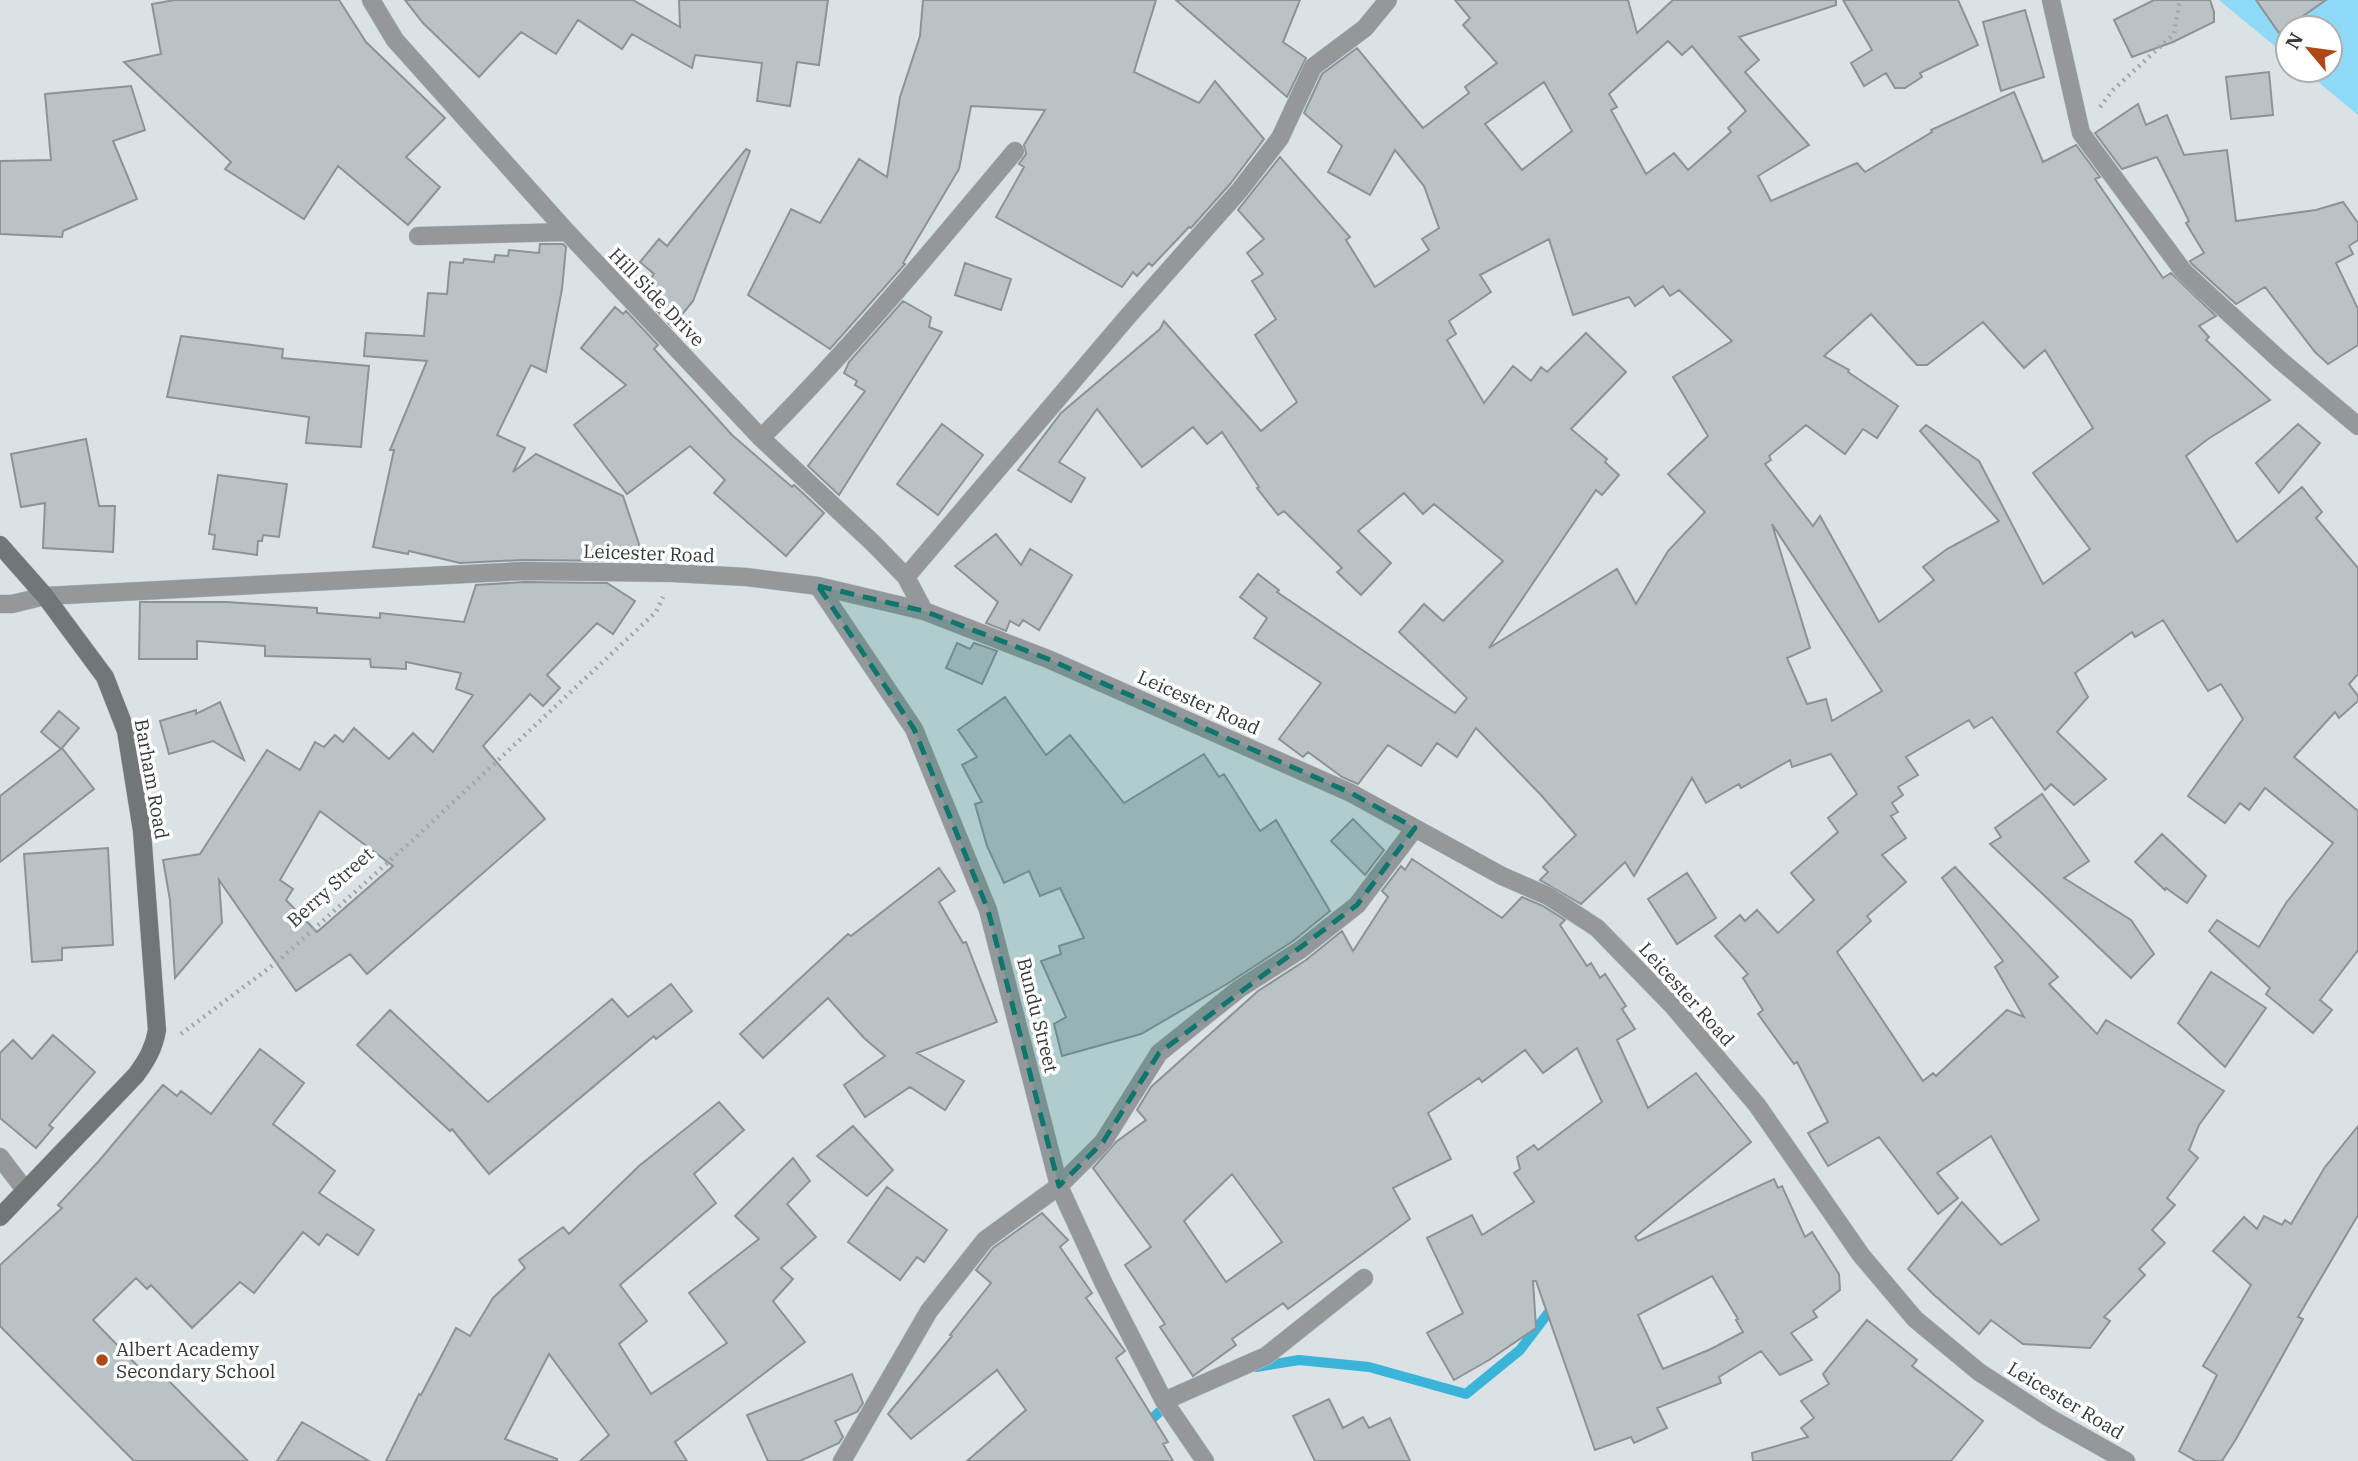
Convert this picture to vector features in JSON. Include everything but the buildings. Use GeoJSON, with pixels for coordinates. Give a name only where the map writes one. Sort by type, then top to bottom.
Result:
{"type":"FeatureCollection","features":[{"type":"Feature","properties":{"kind":"street","name":"Hill Side Drive"},"geometry":{"type":"LineString","coordinates":[[371,0],[396,40],[567,232],[761,439],[906,576],[924,611]]}},
{"type":"Feature","properties":{"kind":"street"},"geometry":{"type":"LineString","coordinates":[[906,576],[1239,191],[1280,138],[1313,67],[1365,28],[1388,0]]}},
{"type":"Feature","properties":{"kind":"street"},"geometry":{"type":"LineString","coordinates":[[2051,0],[2081,133],[2184,272],[2281,361],[2358,426]]}},
{"type":"Feature","properties":{"kind":"street"},"geometry":{"type":"LineString","coordinates":[[761,439],[887,304],[1015,151]]}},
{"type":"Feature","properties":{"kind":"street"},"geometry":{"type":"LineString","coordinates":[[418,236],[567,232]]}},
{"type":"Feature","properties":{"kind":"street","name":"Barham Road"},"geometry":{"type":"LineString","coordinates":[[0,545],[45,596],[105,677],[126,731],[142,831],[156,1017],[154,1044],[148,1058]]}},
{"type":"Feature","properties":{"kind":"street","name":"Leicester Road"},"geometry":{"type":"LineString","coordinates":[[0,604],[12,604],[45,596],[524,571],[673,573],[818,586],[924,611],[1048,659],[1351,793],[1502,876],[1548,896],[1597,928],[1672,1005],[1757,1105],[1861,1255],[1915,1319],[1979,1372],[2048,1417],[2126,1461]]}},
{"type":"Feature","properties":{"kind":"street","name":"Bundu Street"},"geometry":{"type":"LineString","coordinates":[[818,586],[914,729],[988,910],[1059,1186],[1104,1284],[1164,1401],[1205,1461]]}},
{"type":"Feature","properties":{"kind":"street"},"geometry":{"type":"LineString","coordinates":[[842,1461],[929,1311],[985,1240],[1059,1186],[1103,1142],[1159,1054],[1239,989],[1300,950],[1357,905],[1415,828]]}},
{"type":"Feature","properties":{"kind":"street"},"geometry":{"type":"LineString","coordinates":[[0,1217],[136,1075],[148,1058]]}},
{"type":"Feature","properties":{"kind":"street"},"geometry":{"type":"LineString","coordinates":[[0,1157],[24,1190]]}},
{"type":"Feature","properties":{"kind":"street"},"geometry":{"type":"LineString","coordinates":[[1164,1401],[1266,1356],[1364,1278]]}},
{"type":"Feature","properties":{"kind":"path"},"geometry":{"type":"LineString","coordinates":[[2081,133],[2113,90],[2174,34],[2180,0]]}},
{"type":"Feature","properties":{"kind":"path","name":"Berry Street"},"geometry":{"type":"LineString","coordinates":[[148,1058],[277,962],[414,839],[656,612],[673,573]]}},
{"type":"Feature","properties":{"kind":"highlighted area"},"geometry":{"type":"Polygon","coordinates":[[[818,586],[924,611],[1048,659],[1351,793],[1415,828],[1357,905],[1159,1053],[1103,1142],[1059,1186],[988,910],[914,729],[818,586]]]}},
{"type":"Feature","properties":{"kind":"shaded area"},"geometry":{"type":"Polygon","coordinates":[[[2219,0],[2358,0],[2358,115],[2321,84],[2344,84],[2344,14],[2274,14],[2274,45],[2219,0]]]}},
{"type":"Feature","properties":{"kind":"waterway"},"geometry":{"type":"LineString","coordinates":[[1256,1367],[1299,1360],[1369,1367],[1466,1394],[1520,1350],[1555,1304]]}},
{"type":"Feature","properties":{"kind":"waterway"},"geometry":{"type":"LineString","coordinates":[[1144,1426],[1169,1403]]}},
{"type":"Feature","properties":{"kind":"place","name":"Albert Academy Secondary School"},"geometry":{"type":"Point","coordinates":[102,1360]}}]}
